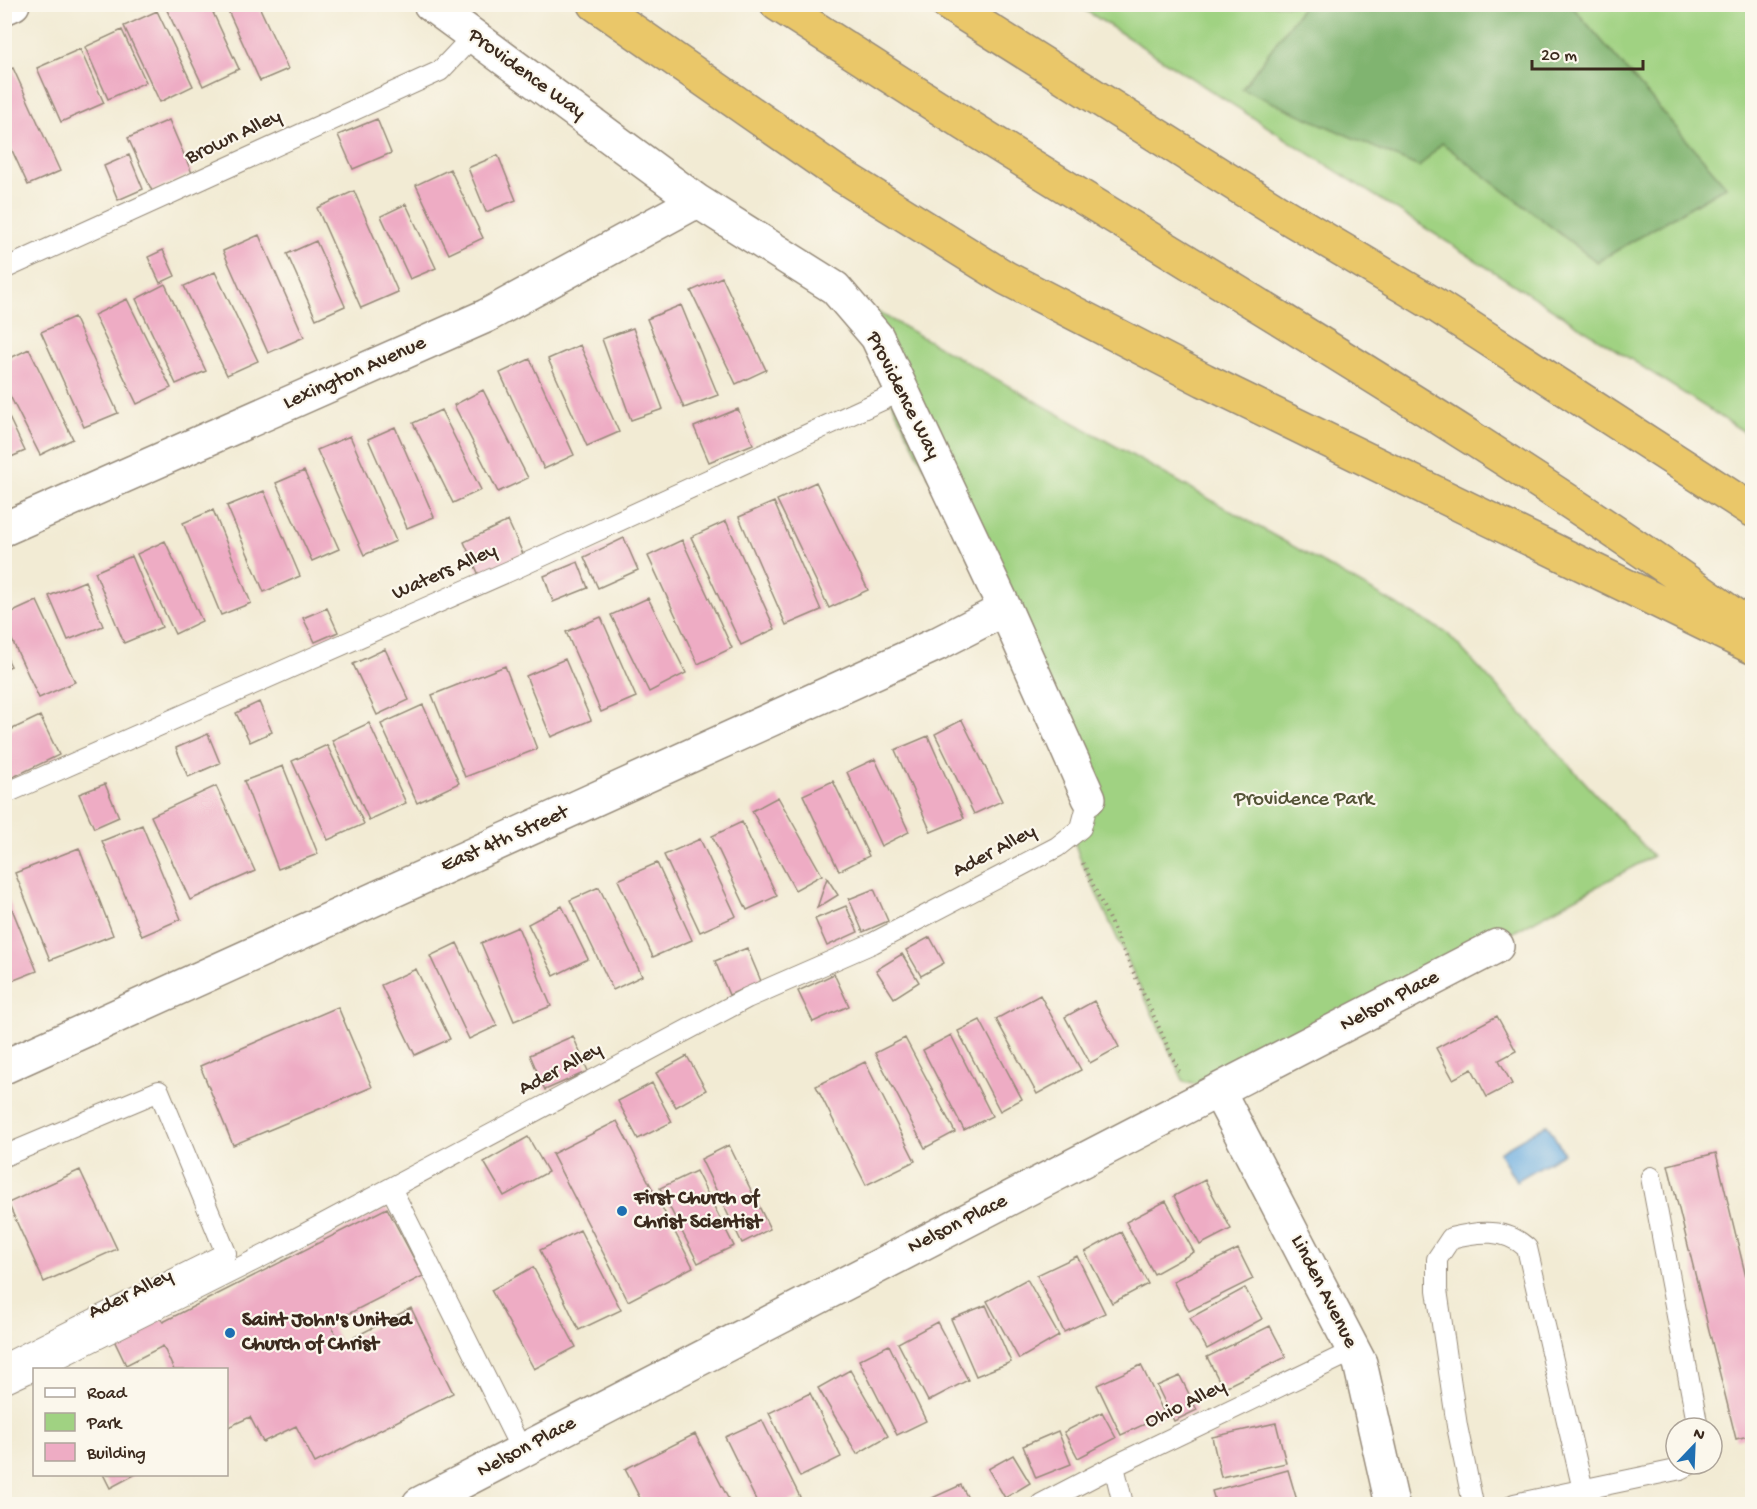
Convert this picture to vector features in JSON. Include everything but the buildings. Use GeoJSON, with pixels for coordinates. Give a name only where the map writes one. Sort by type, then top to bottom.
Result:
{"type":"FeatureCollection","features":[{"type":"Feature","properties":{"kind":"highway"},"geometry":{"type":"LineString","coordinates":[[595,4],[839,174],[1006,278],[1203,380],[1752,647]]}},
{"type":"Feature","properties":{"kind":"highway"},"geometry":{"type":"LineString","coordinates":[[777,4],[1008,151],[1269,310],[1500,456],[1752,628]]}},
{"type":"Feature","properties":{"kind":"highway"},"geometry":{"type":"LineString","coordinates":[[948,4],[1279,212],[1437,306],[1752,510]]}},
{"type":"Feature","properties":{"kind":"street"},"geometry":{"type":"LineString","coordinates":[[4,8],[13,4]]}},
{"type":"Feature","properties":{"kind":"street","name":"Providence Way"},"geometry":{"type":"LineString","coordinates":[[429,4],[698,201],[835,288],[877,338],[1005,609],[1089,798]]}},
{"type":"Feature","properties":{"kind":"street","name":"Lexington Avenue"},"geometry":{"type":"LineString","coordinates":[[4,529],[486,316],[698,201]]}},
{"type":"Feature","properties":{"kind":"street","name":"East 4th Street"},"geometry":{"type":"LineString","coordinates":[[4,1067],[937,644],[1005,609]]}},
{"type":"Feature","properties":{"kind":"street","name":"Nelson Place"},"geometry":{"type":"LineString","coordinates":[[419,1504],[1219,1092],[1497,946]]}},
{"type":"Feature","properties":{"kind":"street","name":"Linden Avenue"},"geometry":{"type":"LineString","coordinates":[[1219,1092],[1360,1363],[1370,1398],[1392,1504]]}},
{"type":"Feature","properties":{"kind":"lane","name":"Brown Alley"},"geometry":{"type":"LineString","coordinates":[[4,268],[440,71],[473,36]]}},
{"type":"Feature","properties":{"kind":"lane","name":"Waters Alley"},"geometry":{"type":"LineString","coordinates":[[4,794],[514,569],[902,391]]}},
{"type":"Feature","properties":{"kind":"lane"},"geometry":{"type":"LineString","coordinates":[[1073,837],[1084,820],[1089,798]]}},
{"type":"Feature","properties":{"kind":"lane","name":"Ader Alley"},"geometry":{"type":"LineString","coordinates":[[39,1368],[256,1259],[747,998],[873,943],[1073,837]]}},
{"type":"Feature","properties":{"kind":"lane"},"geometry":{"type":"LineString","coordinates":[[4,1156],[159,1091],[226,1253],[4,1364]]}},
{"type":"Feature","properties":{"kind":"lane"},"geometry":{"type":"LineString","coordinates":[[1651,1178],[1696,1416]]}},
{"type":"Feature","properties":{"kind":"lane"},"geometry":{"type":"LineString","coordinates":[[391,1188],[522,1451]]}},
{"type":"Feature","properties":{"kind":"lane"},"geometry":{"type":"LineString","coordinates":[[1473,1504],[1457,1426],[1437,1290],[1437,1259],[1451,1238],[1476,1232],[1507,1234],[1527,1248],[1583,1490]]}},
{"type":"Feature","properties":{"kind":"lane","name":"Ohio Alley"},"geometry":{"type":"LineString","coordinates":[[1041,1504],[1114,1466],[1353,1351]]}},
{"type":"Feature","properties":{"kind":"lane","name":"Ader Alley"},"geometry":{"type":"LineString","coordinates":[[4,1384],[33,1371]]}},
{"type":"Feature","properties":{"kind":"lane"},"geometry":{"type":"LineString","coordinates":[[1114,1466],[1123,1504]]}},
{"type":"Feature","properties":{"kind":"lane"},"geometry":{"type":"LineString","coordinates":[[1515,1504],[1664,1473]]}},
{"type":"Feature","properties":{"kind":"path"},"geometry":{"type":"LineString","coordinates":[[1073,837],[1184,1082],[1219,1092]]}},
{"type":"Feature","properties":{"kind":"green space"},"geometry":{"type":"Polygon","coordinates":[[[1077,5],[1304,5],[1242,89],[1442,143],[1597,262],[1726,186],[1571,5],[1752,5],[1752,437],[1077,5]]]}},
{"type":"Feature","properties":{"kind":"green space"},"geometry":{"type":"Polygon","coordinates":[[[1304,5],[1571,5],[1726,186],[1597,262],[1442,143],[1419,167],[1242,89],[1304,5]]]}},
{"type":"Feature","properties":{"kind":"green space","name":"Providence Park"},"geometry":{"type":"Polygon","coordinates":[[[835,288],[1447,633],[1653,856],[1223,1090],[1184,1082],[1079,856],[1073,837],[1089,798],[835,288]]]}},
{"type":"Feature","properties":{"kind":"water"},"geometry":{"type":"Polygon","coordinates":[[[1547,1124],[1564,1153],[1516,1181],[1499,1152],[1547,1124]]]}},
{"type":"Feature","properties":{"kind":"place","name":"First Church of Christ Scientist"},"geometry":{"type":"Point","coordinates":[622,1211]}},
{"type":"Feature","properties":{"kind":"place","name":"Saint John's United Church of Christ"},"geometry":{"type":"Point","coordinates":[230,1333]}}]}
